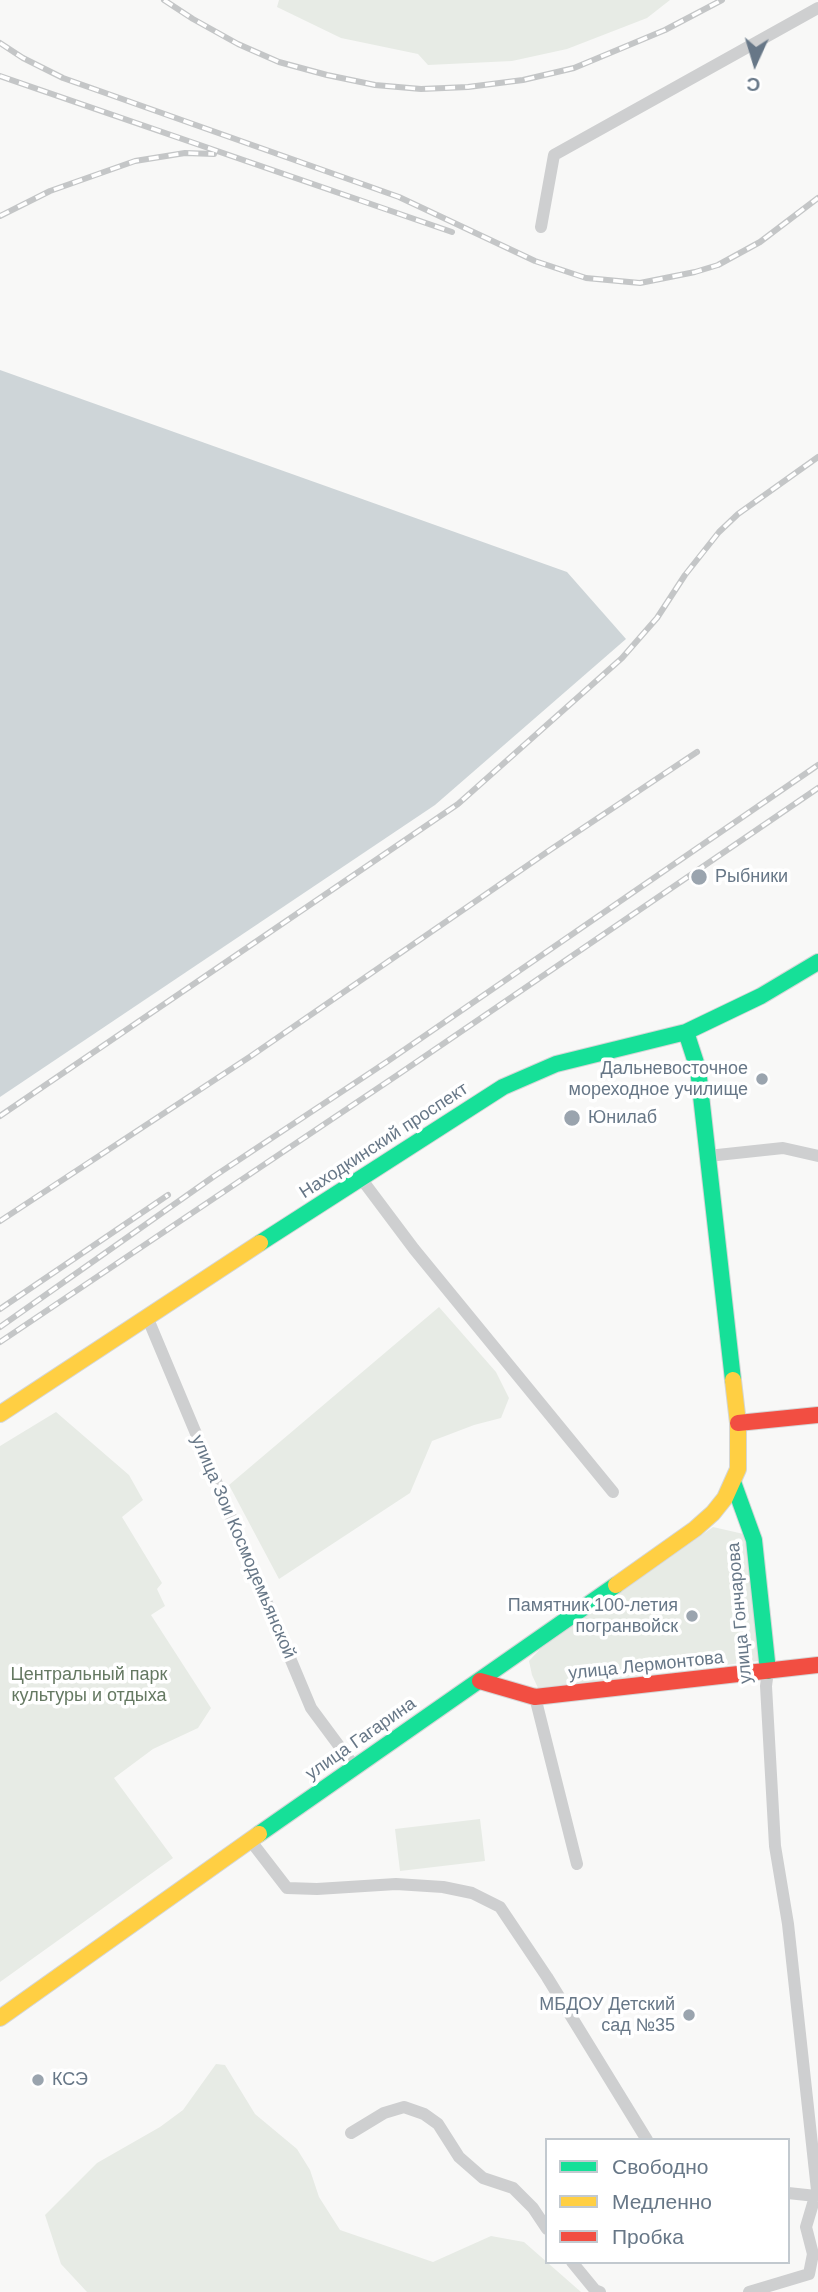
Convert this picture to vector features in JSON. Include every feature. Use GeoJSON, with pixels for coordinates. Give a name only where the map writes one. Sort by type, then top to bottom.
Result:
{"type":"FeatureCollection","features":[{"type":"Feature","properties":{"kind":"main road","name":"Находкинский проспект"},"geometry":{"type":"LineString","coordinates":[[0,1414],[360,1177],[503,1087],[528,1075],[590,1055],[686,1032],[752,1000],[818,962]]}},
{"type":"Feature","properties":{"kind":"main road","name":"улица Гончарова"},"geometry":{"type":"LineString","coordinates":[[686,1032],[698,1069],[738,1423],[738,1460],[733,1482],[754,1540],[768,1671]]}},
{"type":"Feature","properties":{"kind":"main road"},"geometry":{"type":"LineString","coordinates":[[738,1423],[818,1415]]}},
{"type":"Feature","properties":{"kind":"main road","name":"улица Гагарина"},"geometry":{"type":"LineString","coordinates":[[0,2018],[695,1528],[713,1513],[733,1482]]}},
{"type":"Feature","properties":{"kind":"main road","name":"улица Лермонтова"},"geometry":{"type":"LineString","coordinates":[[480,1681],[536,1698],[818,1665]]}},
{"type":"Feature","properties":{"kind":"street"},"geometry":{"type":"LineString","coordinates":[[541,227],[554,155],[818,8]]}},
{"type":"Feature","properties":{"kind":"street"},"geometry":{"type":"LineString","coordinates":[[708,1156],[783,1148],[818,1156]]}},
{"type":"Feature","properties":{"kind":"street"},"geometry":{"type":"LineString","coordinates":[[360,1177],[422,1259],[613,1492]]}},
{"type":"Feature","properties":{"kind":"street","name":"улица Зои Космодемьянской"},"geometry":{"type":"LineString","coordinates":[[148,1319],[311,1708],[354,1766]]}},
{"type":"Feature","properties":{"kind":"street","name":"улица Гончарова"},"geometry":{"type":"LineString","coordinates":[[749,2292],[809,2274],[813,2254],[806,2227],[816,2196],[788,1924],[775,1846],[766,1686],[768,1671]]}},
{"type":"Feature","properties":{"kind":"street"},"geometry":{"type":"LineString","coordinates":[[536,1698],[577,1864]]}},
{"type":"Feature","properties":{"kind":"street"},"geometry":{"type":"LineString","coordinates":[[250,1840],[286,1888],[317,1889],[396,1884],[443,1887],[472,1893],[500,1907],[547,1977],[646,2138]]}},
{"type":"Feature","properties":{"kind":"street"},"geometry":{"type":"LineString","coordinates":[[351,2133],[384,2113],[404,2107],[424,2114],[438,2124],[459,2157],[483,2178],[513,2188],[533,2208],[545,2226]]}},
{"type":"Feature","properties":{"kind":"street"},"geometry":{"type":"LineString","coordinates":[[790,2193],[816,2196]]}},
{"type":"Feature","properties":{"kind":"street"},"geometry":{"type":"LineString","coordinates":[[574,2264],[595,2290],[600,2292]]}},
{"type":"Feature","properties":{"kind":"green space"},"geometry":{"type":"Polygon","coordinates":[[[279,0],[670,0],[647,18],[567,49],[512,61],[428,65],[418,54],[341,38],[277,7],[279,0]]]}},
{"type":"Feature","properties":{"kind":"green space"},"geometry":{"type":"Polygon","coordinates":[[[439,1307],[496,1372],[509,1398],[501,1418],[432,1441],[410,1493],[279,1579],[229,1485],[439,1307]]]}},
{"type":"Feature","properties":{"kind":"green space","name":"Центральный парк культуры и отдыха"},"geometry":{"type":"Polygon","coordinates":[[[56,1412],[129,1475],[143,1500],[122,1517],[162,1583],[157,1589],[165,1606],[151,1615],[211,1708],[198,1728],[153,1749],[114,1778],[173,1858],[0,1982],[0,1446],[56,1412]]]}},
{"type":"Feature","properties":{"kind":"green space"},"geometry":{"type":"Polygon","coordinates":[[[713,1527],[748,1535],[756,1607],[758,1661],[538,1688],[529,1661],[540,1649],[713,1527]]]}},
{"type":"Feature","properties":{"kind":"green space"},"geometry":{"type":"Polygon","coordinates":[[[480,1819],[485,1861],[400,1871],[395,1829],[480,1819]]]}},
{"type":"Feature","properties":{"kind":"green space"},"geometry":{"type":"Polygon","coordinates":[[[216,2064],[225,2065],[255,2114],[297,2149],[310,2170],[319,2197],[340,2230],[433,2262],[491,2236],[524,2242],[545,2260],[545,2264],[549,2264],[581,2292],[87,2292],[61,2264],[45,2215],[97,2163],[160,2127],[183,2110],[216,2064]]]}},
{"type":"Feature","properties":{"kind":"shaded area"},"geometry":{"type":"Polygon","coordinates":[[[0,370],[567,572],[626,639],[435,805],[0,1097],[0,370]]]}},
{"type":"Feature","properties":{"kind":"railway"},"geometry":{"type":"LineString","coordinates":[[164,0],[238,44],[279,62],[375,85],[421,89],[468,87],[523,80],[574,68],[665,30],[722,0]]}},
{"type":"Feature","properties":{"kind":"railway"},"geometry":{"type":"LineString","coordinates":[[0,43],[63,78],[399,197],[535,261],[586,278],[640,283],[718,265],[760,242],[818,198]]}},
{"type":"Feature","properties":{"kind":"railway"},"geometry":{"type":"LineString","coordinates":[[0,76],[452,232]]}},
{"type":"Feature","properties":{"kind":"railway"},"geometry":{"type":"LineString","coordinates":[[0,216],[50,191],[135,161],[185,153],[214,154]]}},
{"type":"Feature","properties":{"kind":"railway"},"geometry":{"type":"LineString","coordinates":[[0,1116],[458,804],[622,658],[657,618],[685,575],[719,532],[738,514],[818,457]]}},
{"type":"Feature","properties":{"kind":"railway"},"geometry":{"type":"LineString","coordinates":[[0,1221],[251,1056],[697,752]]}},
{"type":"Feature","properties":{"kind":"railway"},"geometry":{"type":"LineString","coordinates":[[0,1327],[213,1177],[388,1061],[818,765]]}},
{"type":"Feature","properties":{"kind":"railway"},"geometry":{"type":"LineString","coordinates":[[0,1342],[818,788]]}},
{"type":"Feature","properties":{"kind":"railway"},"geometry":{"type":"LineString","coordinates":[[0,1309],[168,1195]]}},
{"type":"Feature","properties":{"kind":"traffic: fast"},"geometry":{"type":"LineString","coordinates":[[260,1243],[503,1087],[556,1064],[686,1032],[761,996],[818,962]]}},
{"type":"Feature","properties":{"kind":"traffic: fast"},"geometry":{"type":"LineString","coordinates":[[686,1032],[698,1069],[733,1380]]}},
{"type":"Feature","properties":{"kind":"traffic: fast"},"geometry":{"type":"LineString","coordinates":[[733,1482],[754,1540],[768,1671]]}},
{"type":"Feature","properties":{"kind":"traffic: fast"},"geometry":{"type":"LineString","coordinates":[[259,1834],[616,1585]]}},
{"type":"Feature","properties":{"kind":"traffic: slow"},"geometry":{"type":"LineString","coordinates":[[0,1414],[260,1243]]}},
{"type":"Feature","properties":{"kind":"traffic: slow"},"geometry":{"type":"LineString","coordinates":[[616,1585],[695,1529],[725,1498],[738,1469],[738,1423],[733,1380]]}},
{"type":"Feature","properties":{"kind":"traffic: slow"},"geometry":{"type":"LineString","coordinates":[[0,2018],[259,1834]]}},
{"type":"Feature","properties":{"kind":"traffic: jam"},"geometry":{"type":"LineString","coordinates":[[738,1423],[818,1415]]}},
{"type":"Feature","properties":{"kind":"traffic: jam"},"geometry":{"type":"LineString","coordinates":[[480,1681],[535,1697],[818,1665]]}},
{"type":"Feature","properties":{"kind":"place","name":"Рыбники"},"geometry":{"type":"Point","coordinates":[699,877]}},
{"type":"Feature","properties":{"kind":"place","name":"Дальневосточное мореходное училище"},"geometry":{"type":"Point","coordinates":[762,1079]}},
{"type":"Feature","properties":{"kind":"place","name":"Юнилаб"},"geometry":{"type":"Point","coordinates":[572,1118]}},
{"type":"Feature","properties":{"kind":"place","name":"Памятник 100-летия погранвойск"},"geometry":{"type":"Point","coordinates":[692,1616]}},
{"type":"Feature","properties":{"kind":"place","name":"МБДОУ Детский сад №35"},"geometry":{"type":"Point","coordinates":[689,2015]}},
{"type":"Feature","properties":{"kind":"place","name":"КСЭ"},"geometry":{"type":"Point","coordinates":[38,2080]}}]}
